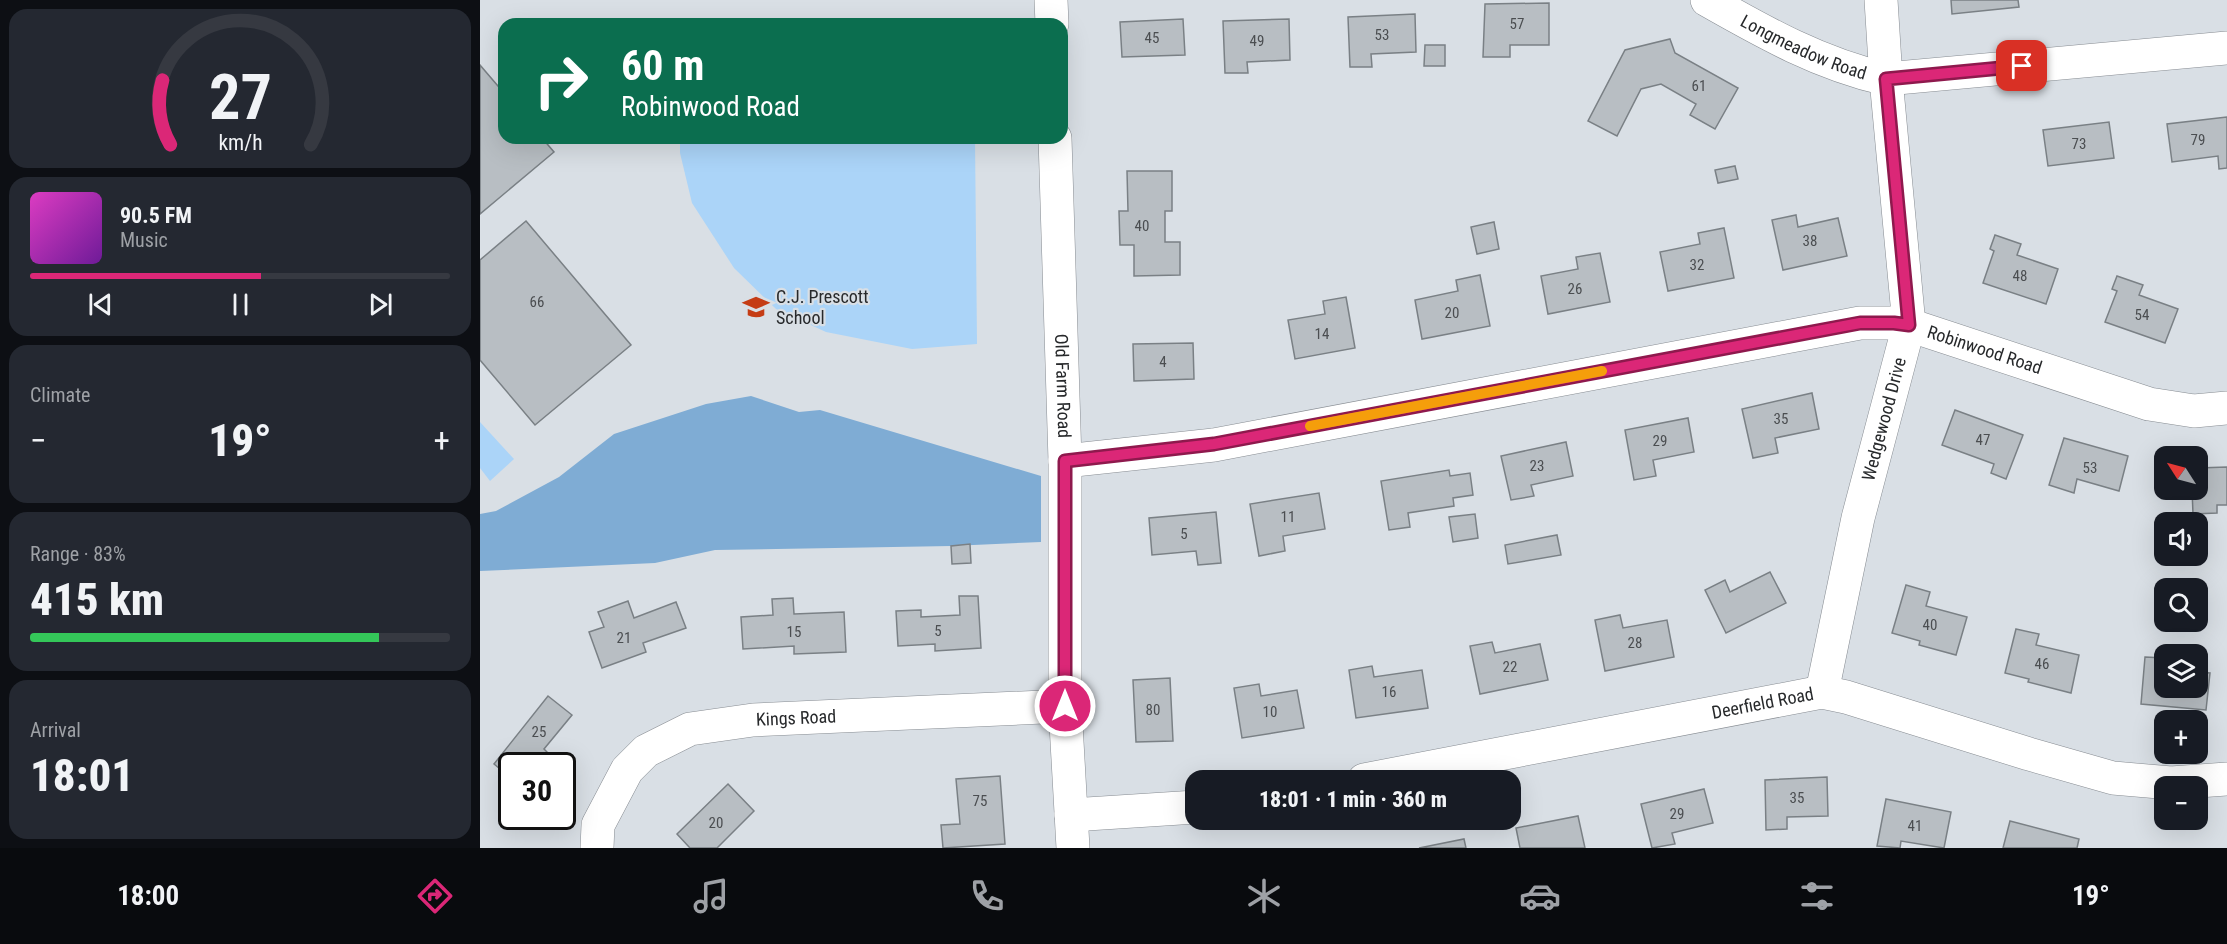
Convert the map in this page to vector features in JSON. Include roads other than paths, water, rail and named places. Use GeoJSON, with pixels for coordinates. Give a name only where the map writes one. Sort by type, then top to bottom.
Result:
{"type":"FeatureCollection","features":[{"type":"Feature","properties":{"kind":"street"},"geometry":{"type":"LineString","coordinates":[[1051,0],[1052,18]]}},
{"type":"Feature","properties":{"kind":"street","name":"Longmeadow Road"},"geometry":{"type":"LineString","coordinates":[[1707,0],[1787,45],[1852,71],[1886,79],[2227,48]]}},
{"type":"Feature","properties":{"kind":"street","name":"Wedgewood Drive"},"geometry":{"type":"LineString","coordinates":[[1822,692],[1858,518],[1909,325],[1881,0]]}},
{"type":"Feature","properties":{"kind":"street","name":"Old Farm Road"},"geometry":{"type":"LineString","coordinates":[[1055,144],[1065,461],[1065,706],[1073,848]]}},
{"type":"Feature","properties":{"kind":"street","name":"Robinwood Road"},"geometry":{"type":"LineString","coordinates":[[1065,461],[1214,444],[1860,323],[1909,325],[2149,404],[2194,411],[2227,408]]}},
{"type":"Feature","properties":{"kind":"street","name":"Deerfield Road"},"geometry":{"type":"LineString","coordinates":[[1416,770],[1822,692],[1846,697],[2113,778],[2171,783],[2227,779]]}},
{"type":"Feature","properties":{"kind":"street","name":"Kings Road"},"geometry":{"type":"LineString","coordinates":[[597,848],[598,825],[627,770],[646,751],[690,729],[764,719],[1065,706]]}},
{"type":"Feature","properties":{"kind":"street"},"geometry":{"type":"LineString","coordinates":[[1071,816],[1185,808]]}},
{"type":"Feature","properties":{"kind":"place","name":"C.J. Prescott School"},"geometry":{"type":"Point","coordinates":[756,307]}}]}
